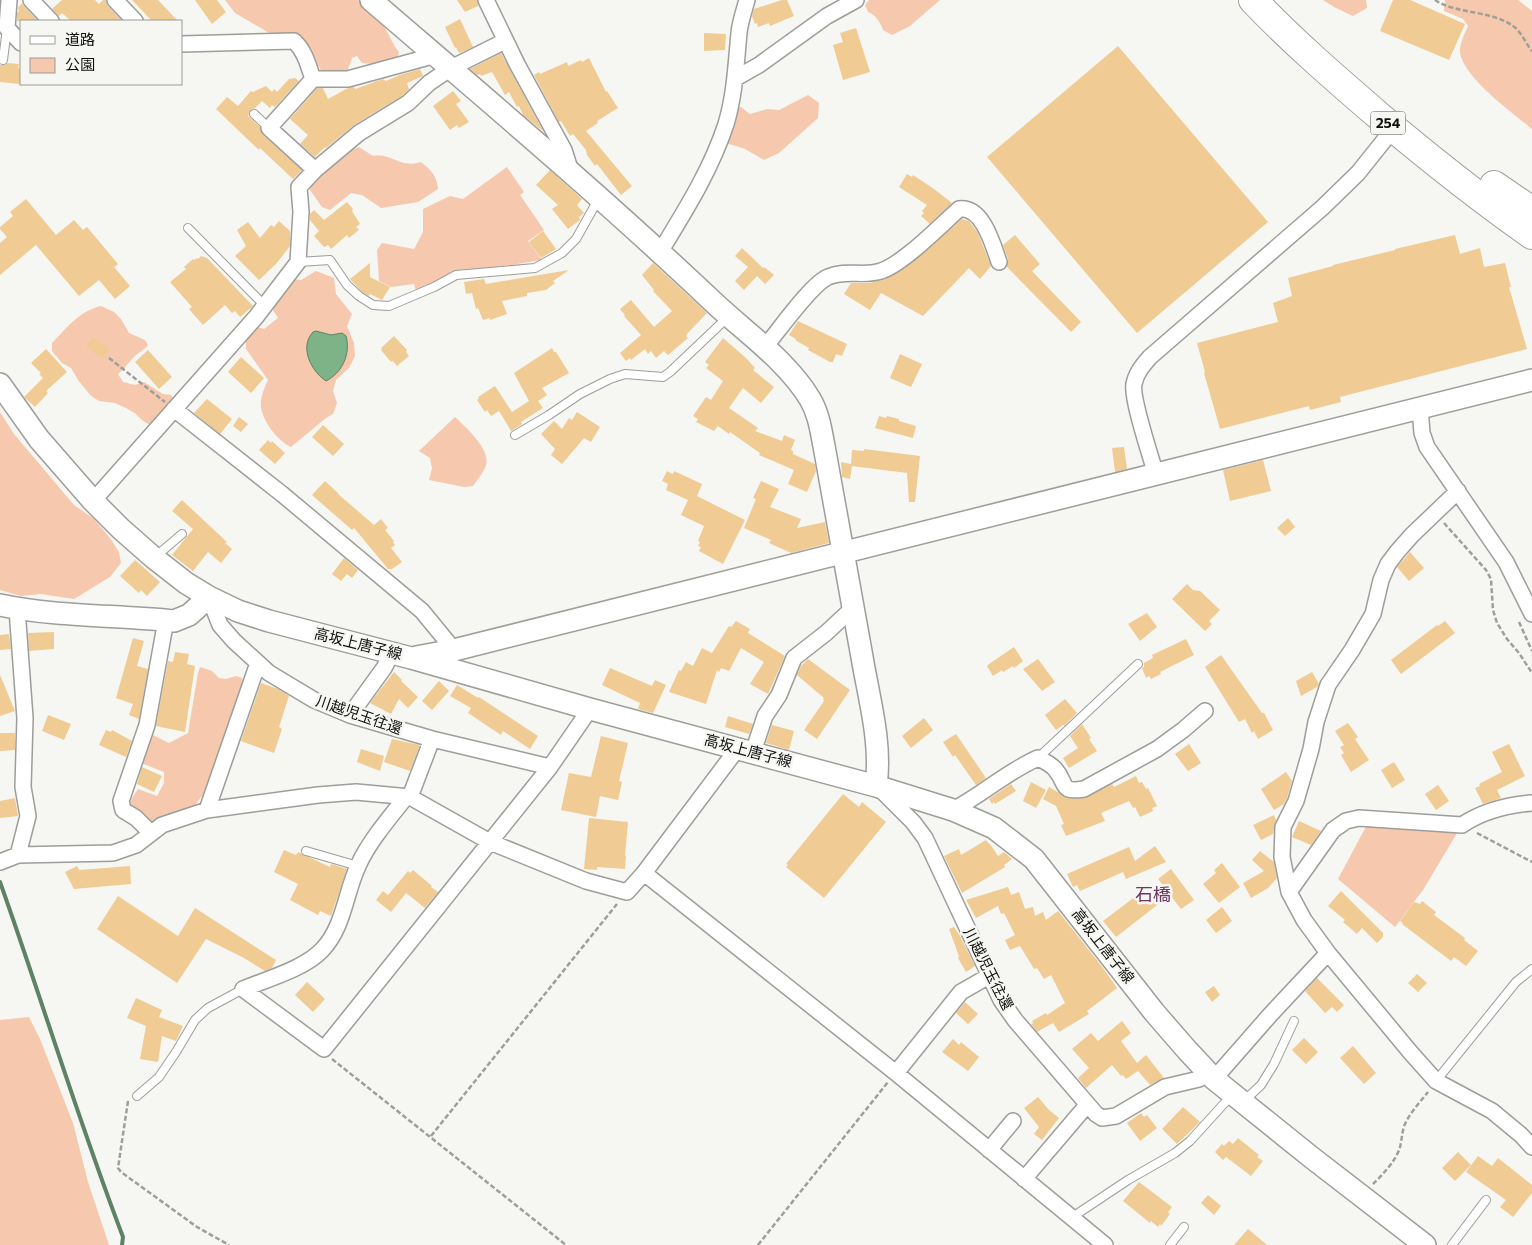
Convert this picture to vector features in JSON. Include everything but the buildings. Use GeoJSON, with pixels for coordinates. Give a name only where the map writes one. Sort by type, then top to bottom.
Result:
{"type":"FeatureCollection","features":[{"type":"Feature","properties":{"kind":"highway","name":"254"},"geometry":{"type":"LineString","coordinates":[[1253,0],[1333,77],[1445,171],[1532,235]]}},
{"type":"Feature","properties":{"kind":"highway","name":"254"},"geometry":{"type":"LineString","coordinates":[[1279,0],[1342,62],[1404,116],[1463,163],[1532,211]]}},
{"type":"Feature","properties":{"kind":"street"},"geometry":{"type":"LineString","coordinates":[[9,0],[7,28],[20,42]]}},
{"type":"Feature","properties":{"kind":"street"},"geometry":{"type":"LineString","coordinates":[[30,0],[49,20]]}},
{"type":"Feature","properties":{"kind":"street"},"geometry":{"type":"LineString","coordinates":[[115,0],[134,20]]}},
{"type":"Feature","properties":{"kind":"street"},"geometry":{"type":"LineString","coordinates":[[371,0],[600,197],[728,317],[789,370],[810,400],[817,413],[854,607],[878,749],[879,767],[876,786]]}},
{"type":"Feature","properties":{"kind":"street"},"geometry":{"type":"LineString","coordinates":[[486,0],[505,41],[564,150],[570,172]]}},
{"type":"Feature","properties":{"kind":"street"},"geometry":{"type":"LineString","coordinates":[[660,252],[694,196],[712,159],[726,123],[736,78],[739,31],[747,0]]}},
{"type":"Feature","properties":{"kind":"street"},"geometry":{"type":"LineString","coordinates":[[736,78],[759,65],[827,16],[856,0]]}},
{"type":"Feature","properties":{"kind":"street"},"geometry":{"type":"LineString","coordinates":[[182,44],[294,41],[300,46],[305,55],[313,79]]}},
{"type":"Feature","properties":{"kind":"street"},"geometry":{"type":"LineString","coordinates":[[315,170],[269,128],[313,79],[348,79],[443,61],[505,41]]}},
{"type":"Feature","properties":{"kind":"street"},"geometry":{"type":"LineString","coordinates":[[93,501],[265,306],[298,262],[301,212],[299,187],[315,170],[359,133],[408,103],[429,83],[443,61]]}},
{"type":"Feature","properties":{"kind":"street"},"geometry":{"type":"LineString","coordinates":[[1156,475],[1134,391],[1136,376],[1141,368],[1150,357],[1322,208],[1358,173],[1394,128]]}},
{"type":"Feature","properties":{"kind":"street"},"geometry":{"type":"LineString","coordinates":[[764,348],[815,286],[827,277],[850,272],[873,273],[883,271],[906,256],[959,209],[964,208],[983,223],[993,241],[999,262]]}},
{"type":"Feature","properties":{"kind":"street"},"geometry":{"type":"LineString","coordinates":[[350,715],[384,668],[402,655],[454,650],[1532,380]]}},
{"type":"Feature","properties":{"kind":"street","name":"高坂上唐子線"},"geometry":{"type":"LineString","coordinates":[[0,384],[39,439],[93,501],[154,558],[186,583],[209,597],[238,610],[269,621],[402,655],[876,786],[953,810],[994,828],[1034,858],[1154,1012],[1210,1075],[1425,1245]]}},
{"type":"Feature","properties":{"kind":"street"},"geometry":{"type":"LineString","coordinates":[[1420,408],[1422,432],[1427,447],[1506,562],[1524,615]]}},
{"type":"Feature","properties":{"kind":"street"},"geometry":{"type":"LineString","coordinates":[[174,409],[282,494],[422,611],[454,650]]}},
{"type":"Feature","properties":{"kind":"street"},"geometry":{"type":"LineString","coordinates":[[1458,491],[1412,535],[1388,564],[1381,580],[1373,614],[1352,650],[1328,685],[1316,722],[1311,750],[1296,801],[1283,828],[1282,857],[1289,892],[1304,920],[1328,953],[1436,1081],[1492,1111],[1521,1135],[1532,1147]]}},
{"type":"Feature","properties":{"kind":"street"},"geometry":{"type":"LineString","coordinates":[[18,854],[28,816],[23,787],[25,718],[9,607],[174,621],[185,618],[209,597]]}},
{"type":"Feature","properties":{"kind":"street","name":"川越児玉往還"},"geometry":{"type":"LineString","coordinates":[[209,597],[220,625],[258,663],[269,673],[314,700],[350,715],[432,739],[550,767]]}},
{"type":"Feature","properties":{"kind":"street"},"geometry":{"type":"LineString","coordinates":[[0,862],[18,854],[113,853],[136,845],[162,825],[207,810],[318,795],[356,792],[408,797],[490,842],[586,881],[628,892],[745,750],[778,695],[794,658],[854,607]]}},
{"type":"Feature","properties":{"kind":"street"},"geometry":{"type":"LineString","coordinates":[[151,833],[136,818],[123,810],[121,801],[147,725],[166,620]]}},
{"type":"Feature","properties":{"kind":"street"},"geometry":{"type":"LineString","coordinates":[[207,810],[258,663]]}},
{"type":"Feature","properties":{"kind":"street"},"geometry":{"type":"LineString","coordinates":[[243,989],[324,1050],[550,767],[590,708]]}},
{"type":"Feature","properties":{"kind":"street"},"geometry":{"type":"LineString","coordinates":[[953,810],[1010,773],[1038,758],[1055,770],[1066,788],[1072,791],[1084,789],[1157,749],[1205,711]]}},
{"type":"Feature","properties":{"kind":"street"},"geometry":{"type":"LineString","coordinates":[[243,989],[303,964],[322,950],[336,929],[358,866],[380,831],[408,797],[432,739]]}},
{"type":"Feature","properties":{"kind":"street","name":"川越児玉往還"},"geometry":{"type":"LineString","coordinates":[[876,786],[913,822],[925,838],[1001,1000],[1015,1020],[1096,1114],[1102,1118],[1111,1118],[1165,1087],[1210,1075]]}},
{"type":"Feature","properties":{"kind":"street"},"geometry":{"type":"LineString","coordinates":[[1289,892],[1333,830],[1346,821],[1359,818],[1462,825],[1475,816],[1500,808],[1532,803]]}},
{"type":"Feature","properties":{"kind":"street"},"geometry":{"type":"LineString","coordinates":[[644,873],[896,1073],[1105,1245]]}},
{"type":"Feature","properties":{"kind":"street"},"geometry":{"type":"LineString","coordinates":[[1210,1075],[1328,953]]}},
{"type":"Feature","properties":{"kind":"street"},"geometry":{"type":"LineString","coordinates":[[896,1073],[961,992],[989,976]]}},
{"type":"Feature","properties":{"kind":"street"},"geometry":{"type":"LineString","coordinates":[[1024,1179],[1087,1105]]}},
{"type":"Feature","properties":{"kind":"street"},"geometry":{"type":"LineString","coordinates":[[989,1150],[1012,1121]]}},
{"type":"Feature","properties":{"kind":"lane"},"geometry":{"type":"LineString","coordinates":[[3,60],[7,28]]}},
{"type":"Feature","properties":{"kind":"lane"},"geometry":{"type":"LineString","coordinates":[[254,114],[269,128]]}},
{"type":"Feature","properties":{"kind":"lane"},"geometry":{"type":"LineString","coordinates":[[298,262],[330,260],[347,285],[359,296],[373,305],[390,306],[434,287],[456,275],[535,268],[562,253],[576,240],[600,197]]}},
{"type":"Feature","properties":{"kind":"lane"},"geometry":{"type":"LineString","coordinates":[[188,228],[265,306]]}},
{"type":"Feature","properties":{"kind":"lane"},"geometry":{"type":"LineString","coordinates":[[515,435],[580,394],[610,379],[625,374],[663,377],[728,317]]}},
{"type":"Feature","properties":{"kind":"lane"},"geometry":{"type":"LineString","coordinates":[[154,558],[182,534]]}},
{"type":"Feature","properties":{"kind":"lane"},"geometry":{"type":"LineString","coordinates":[[1038,758],[1138,664]]}},
{"type":"Feature","properties":{"kind":"lane"},"geometry":{"type":"LineString","coordinates":[[306,851],[358,866]]}},
{"type":"Feature","properties":{"kind":"lane"},"geometry":{"type":"LineString","coordinates":[[1436,1081],[1516,982],[1532,969]]}},
{"type":"Feature","properties":{"kind":"lane"},"geometry":{"type":"LineString","coordinates":[[137,1096],[159,1077],[195,1020],[208,1008],[243,989]]}},
{"type":"Feature","properties":{"kind":"lane"},"geometry":{"type":"LineString","coordinates":[[1072,1218],[1128,1180],[1175,1153],[1238,1098],[1261,1085],[1282,1050],[1294,1021]]}},
{"type":"Feature","properties":{"kind":"lane"},"geometry":{"type":"LineString","coordinates":[[1452,1245],[1486,1200]]}},
{"type":"Feature","properties":{"kind":"lane"},"geometry":{"type":"LineString","coordinates":[[1170,1245],[1184,1226]]}},
{"type":"Feature","properties":{"kind":"path"},"geometry":{"type":"LineString","coordinates":[[1435,0],[1443,6],[1494,17],[1515,26],[1532,51]]}},
{"type":"Feature","properties":{"kind":"path"},"geometry":{"type":"LineString","coordinates":[[109,358],[174,409]]}},
{"type":"Feature","properties":{"kind":"path"},"geometry":{"type":"LineString","coordinates":[[1436,512],[1486,570],[1491,579],[1493,610],[1497,623],[1532,673]]}},
{"type":"Feature","properties":{"kind":"path"},"geometry":{"type":"LineString","coordinates":[[1524,615],[1532,650]]}},
{"type":"Feature","properties":{"kind":"path"},"geometry":{"type":"LineString","coordinates":[[1462,825],[1532,862]]}},
{"type":"Feature","properties":{"kind":"path"},"geometry":{"type":"LineString","coordinates":[[431,1136],[628,892]]}},
{"type":"Feature","properties":{"kind":"path"},"geometry":{"type":"LineString","coordinates":[[324,1050],[328,1056],[566,1245]]}},
{"type":"Feature","properties":{"kind":"path"},"geometry":{"type":"LineString","coordinates":[[758,1245],[896,1073]]}},
{"type":"Feature","properties":{"kind":"path"},"geometry":{"type":"LineString","coordinates":[[1361,1196],[1382,1175],[1393,1160],[1399,1148],[1406,1122],[1436,1081]]}},
{"type":"Feature","properties":{"kind":"path"},"geometry":{"type":"LineString","coordinates":[[137,1096],[128,1101],[118,1168],[197,1226],[229,1245]]}},
{"type":"Feature","properties":{"kind":"green space"},"geometry":{"type":"Polygon","coordinates":[[[225,0],[358,0],[374,14],[383,26],[399,52],[397,60],[373,64],[362,63],[357,56],[352,58],[346,75],[322,72],[295,35],[271,34],[235,13],[225,0]]]}},
{"type":"Feature","properties":{"kind":"green space"},"geometry":{"type":"Polygon","coordinates":[[[869,0],[940,0],[910,26],[892,35],[883,30],[877,19],[868,12],[865,5],[869,0]]]}},
{"type":"Feature","properties":{"kind":"green space"},"geometry":{"type":"Polygon","coordinates":[[[1323,0],[1366,0],[1367,8],[1353,16],[1323,0]]]}},
{"type":"Feature","properties":{"kind":"green space"},"geometry":{"type":"Polygon","coordinates":[[[1445,0],[1518,0],[1532,11],[1532,129],[1489,93],[1468,70],[1462,59],[1460,49],[1468,26],[1463,19],[1444,11],[1445,0]]]}},
{"type":"Feature","properties":{"kind":"green space"},"geometry":{"type":"Polygon","coordinates":[[[808,95],[819,103],[818,118],[779,153],[764,160],[745,149],[726,143],[733,109],[741,107],[750,114],[767,109],[779,110],[808,95]]]}},
{"type":"Feature","properties":{"kind":"green space"},"geometry":{"type":"Polygon","coordinates":[[[359,147],[373,156],[386,157],[407,164],[421,162],[433,174],[438,189],[418,202],[381,208],[362,195],[351,193],[330,210],[322,207],[310,190],[313,181],[351,150],[359,147]]]}},
{"type":"Feature","properties":{"kind":"green space"},"geometry":{"type":"Polygon","coordinates":[[[507,167],[524,192],[520,195],[544,230],[528,241],[542,260],[454,274],[416,291],[414,284],[391,287],[379,281],[377,250],[382,243],[414,249],[423,232],[423,209],[450,196],[463,199],[507,167]]]}},
{"type":"Feature","properties":{"kind":"green space"},"geometry":{"type":"Polygon","coordinates":[[[316,271],[334,278],[336,294],[352,314],[347,326],[354,343],[355,356],[349,368],[336,380],[333,391],[337,403],[333,414],[291,447],[276,436],[262,413],[261,400],[268,380],[246,349],[246,338],[257,327],[264,329],[278,318],[273,310],[275,303],[291,279],[301,280],[316,271]]]}},
{"type":"Feature","properties":{"kind":"green space"},"geometry":{"type":"Polygon","coordinates":[[[101,306],[114,312],[121,319],[129,333],[145,340],[148,345],[118,374],[123,382],[135,385],[144,382],[163,394],[171,395],[175,401],[152,426],[126,408],[115,403],[99,401],[91,396],[71,368],[62,363],[52,351],[52,343],[74,321],[93,308],[101,306]]]}},
{"type":"Feature","properties":{"kind":"green space"},"geometry":{"type":"Polygon","coordinates":[[[0,412],[14,434],[74,505],[94,519],[119,552],[121,563],[110,577],[74,599],[41,594],[21,596],[0,590],[0,412]]]}},
{"type":"Feature","properties":{"kind":"green space"},"geometry":{"type":"Polygon","coordinates":[[[455,417],[471,432],[481,445],[487,459],[484,470],[473,486],[464,487],[429,480],[432,468],[430,458],[419,451],[455,417]]]}},
{"type":"Feature","properties":{"kind":"green space"},"geometry":{"type":"Polygon","coordinates":[[[200,667],[212,671],[219,678],[226,679],[236,676],[242,678],[244,685],[208,793],[201,797],[191,811],[150,825],[131,811],[128,804],[138,789],[157,796],[164,783],[164,772],[141,763],[151,734],[169,743],[188,733],[200,667]]]}},
{"type":"Feature","properties":{"kind":"green space"},"geometry":{"type":"Polygon","coordinates":[[[1369,821],[1460,828],[1423,890],[1395,927],[1338,879],[1369,821]]]}},
{"type":"Feature","properties":{"kind":"green space"},"geometry":{"type":"Polygon","coordinates":[[[29,1017],[40,1039],[73,1123],[88,1182],[109,1245],[0,1245],[0,1020],[29,1017]]]}},
{"type":"Feature","properties":{"kind":"shaded area"},"geometry":{"type":"Polygon","coordinates":[[[316,331],[331,335],[342,333],[346,336],[347,349],[344,362],[337,373],[326,381],[312,365],[307,351],[309,338],[316,331]]]}},
{"type":"Feature","properties":{"kind":"waterway"},"geometry":{"type":"LineString","coordinates":[[0,882],[123,1237],[122,1245]]}},
{"type":"Feature","properties":{"kind":"district","name":"石橋"},"geometry":{"type":"Point","coordinates":[1153,895]}}]}
